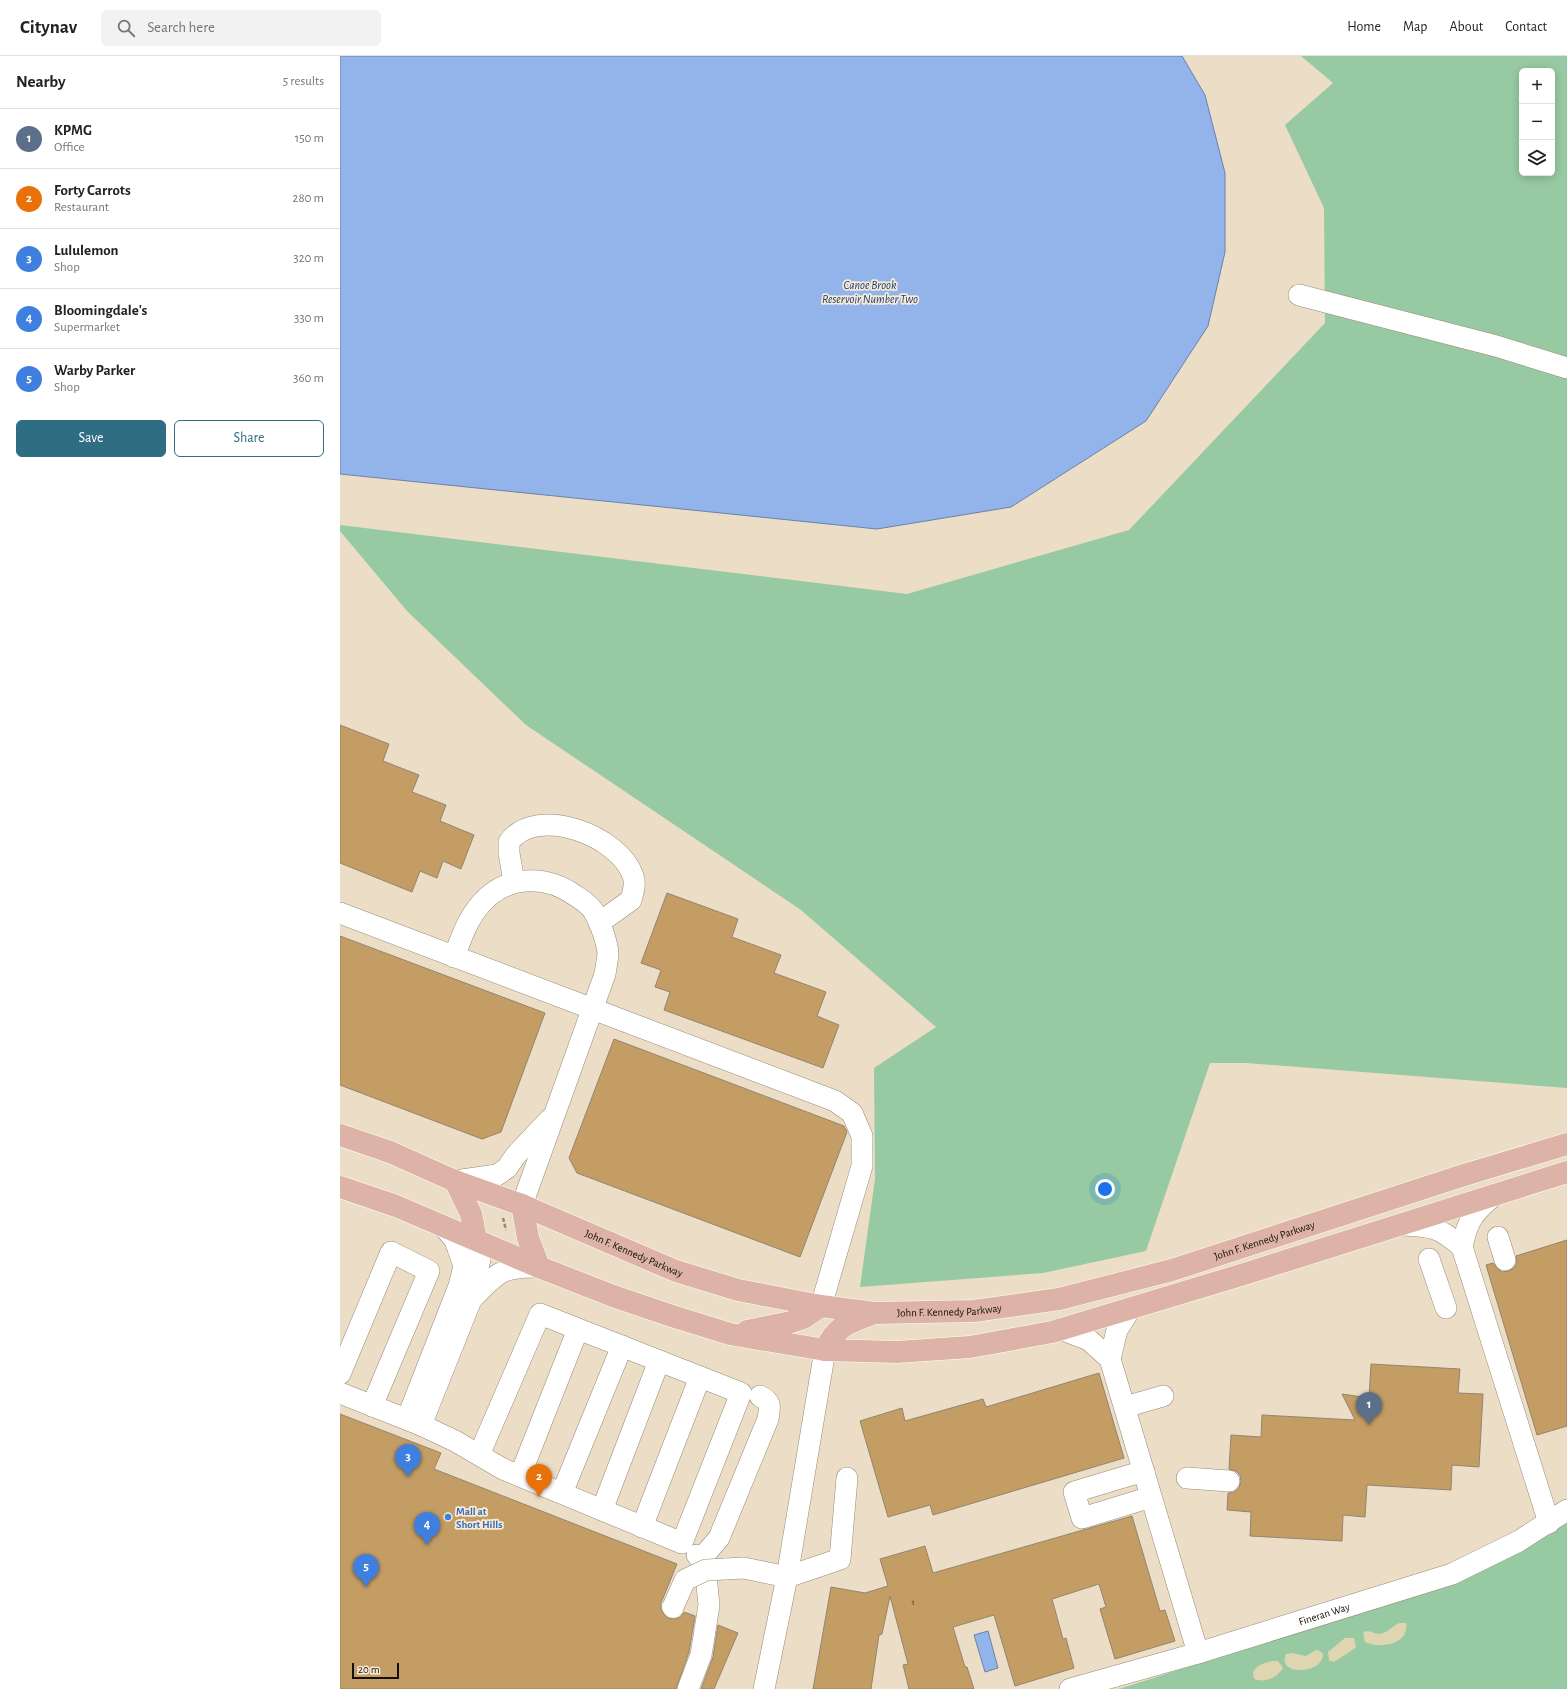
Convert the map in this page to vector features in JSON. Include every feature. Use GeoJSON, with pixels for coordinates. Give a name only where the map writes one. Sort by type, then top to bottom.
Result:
{"type":"FeatureCollection","features":[{"type":"Feature","properties":{"kind":"main road","name":"John F. Kennedy Parkway"},"geometry":{"type":"LineString","coordinates":[[340,1135],[390,1152],[455,1181],[522,1205],[676,1271],[738,1290],[821,1306],[876,1313],[974,1311],[1059,1299],[1172,1270],[1461,1176],[1567,1144]]}},
{"type":"Feature","properties":{"kind":"main road"},"geometry":{"type":"LineString","coordinates":[[340,1187],[396,1206],[613,1296],[730,1334],[825,1350],[897,1352],[970,1347],[1060,1330],[1402,1225],[1567,1172]]}},
{"type":"Feature","properties":{"kind":"main road"},"geometry":{"type":"LineString","coordinates":[[455,1181],[471,1214],[476,1239]]}},
{"type":"Feature","properties":{"kind":"main road"},"geometry":{"type":"LineString","coordinates":[[522,1205],[528,1238],[540,1267]]}},
{"type":"Feature","properties":{"kind":"main road"},"geometry":{"type":"LineString","coordinates":[[730,1334],[791,1322],[803,1318],[821,1306]]}},
{"type":"Feature","properties":{"kind":"main road"},"geometry":{"type":"LineString","coordinates":[[825,1350],[830,1339],[842,1326],[876,1313]]}},
{"type":"Feature","properties":{"kind":"street"},"geometry":{"type":"LineString","coordinates":[[1299,295],[1496,346],[1567,368]]}},
{"type":"Feature","properties":{"kind":"street"},"geometry":{"type":"LineString","coordinates":[[514,882],[509,853],[509,842],[520,831],[534,826],[553,826],[571,828],[592,836],[605,843],[617,853],[626,864],[633,877],[634,888],[632,900],[599,923]]}},
{"type":"Feature","properties":{"kind":"street"},"geometry":{"type":"LineString","coordinates":[[454,956],[469,920],[480,904],[496,891],[514,882],[534,880],[553,884],[570,892],[586,903],[594,911],[608,954],[605,974],[522,1205]]}},
{"type":"Feature","properties":{"kind":"street"},"geometry":{"type":"LineString","coordinates":[[340,913],[835,1101],[852,1112],[862,1136],[862,1166],[821,1306]]}},
{"type":"Feature","properties":{"kind":"street"},"geometry":{"type":"LineString","coordinates":[[455,1181],[497,1175],[507,1168],[516,1155],[556,1112]]}},
{"type":"Feature","properties":{"kind":"street"},"geometry":{"type":"LineString","coordinates":[[1462,1248],[1465,1232],[1470,1219],[1479,1208],[1493,1196]]}},
{"type":"Feature","properties":{"kind":"street"},"geometry":{"type":"LineString","coordinates":[[1402,1225],[1427,1226],[1437,1229],[1447,1235],[1462,1248],[1497,1331],[1549,1523]]}},
{"type":"Feature","properties":{"kind":"street"},"geometry":{"type":"LineString","coordinates":[[414,1422],[459,1286],[464,1266],[455,1240],[443,1226]]}},
{"type":"Feature","properties":{"kind":"street"},"geometry":{"type":"LineString","coordinates":[[1498,1237],[1505,1260]]}},
{"type":"Feature","properties":{"kind":"street"},"geometry":{"type":"LineString","coordinates":[[414,1422],[471,1300],[480,1259],[476,1239]]}},
{"type":"Feature","properties":{"kind":"street"},"geometry":{"type":"LineString","coordinates":[[340,1374],[391,1252],[428,1271],[372,1406]]}},
{"type":"Feature","properties":{"kind":"street"},"geometry":{"type":"LineString","coordinates":[[1429,1259],[1446,1308]]}},
{"type":"Feature","properties":{"kind":"street"},"geometry":{"type":"LineString","coordinates":[[471,1300],[494,1277],[508,1268],[540,1267]]}},
{"type":"Feature","properties":{"kind":"street"},"geometry":{"type":"LineString","coordinates":[[1110,1359],[1117,1330],[1131,1308]]}},
{"type":"Feature","properties":{"kind":"street"},"geometry":{"type":"LineString","coordinates":[[479,1455],[540,1314],[741,1393],[682,1543]]}},
{"type":"Feature","properties":{"kind":"street"},"geometry":{"type":"LineString","coordinates":[[520,1476],[578,1329]]}},
{"type":"Feature","properties":{"kind":"street"},"geometry":{"type":"LineString","coordinates":[[1060,1330],[1089,1340],[1110,1359],[1198,1653]]}},
{"type":"Feature","properties":{"kind":"street"},"geometry":{"type":"LineString","coordinates":[[562,1493],[622,1346]]}},
{"type":"Feature","properties":{"kind":"street"},"geometry":{"type":"LineString","coordinates":[[764,1689],[787,1577],[825,1350]]}},
{"type":"Feature","properties":{"kind":"street"},"geometry":{"type":"LineString","coordinates":[[602,1510],[659,1361]]}},
{"type":"Feature","properties":{"kind":"street"},"geometry":{"type":"LineString","coordinates":[[642,1526],[700,1377]]}},
{"type":"Feature","properties":{"kind":"street"},"geometry":{"type":"LineString","coordinates":[[340,1393],[414,1422],[455,1441],[502,1469],[682,1543],[701,1559],[707,1585],[709,1605],[701,1655],[688,1689]]}},
{"type":"Feature","properties":{"kind":"street"},"geometry":{"type":"LineString","coordinates":[[701,1559],[719,1538],[768,1418],[770,1405],[766,1399],[760,1396]]}},
{"type":"Feature","properties":{"kind":"street"},"geometry":{"type":"LineString","coordinates":[[1125,1407],[1163,1396]]}},
{"type":"Feature","properties":{"kind":"street"},"geometry":{"type":"LineString","coordinates":[[1144,1471],[1074,1492],[1082,1518],[1151,1497]]}},
{"type":"Feature","properties":{"kind":"street"},"geometry":{"type":"LineString","coordinates":[[672,1607],[685,1580],[706,1570],[744,1568],[787,1577],[840,1560],[847,1478]]}},
{"type":"Feature","properties":{"kind":"street"},"geometry":{"type":"LineString","coordinates":[[1187,1478],[1229,1481]]}},
{"type":"Feature","properties":{"kind":"street","name":"Fineran Way"},"geometry":{"type":"LineString","coordinates":[[1070,1689],[1198,1653],[1452,1574],[1519,1540],[1549,1523],[1567,1510]]}},
{"type":"Feature","properties":{"kind":"path"},"geometry":{"type":"LineString","coordinates":[[501,1212],[507,1232]]}},
{"type":"Feature","properties":{"kind":"green space"},"geometry":{"type":"Polygon","coordinates":[[[1301,56],[1567,56],[1567,1088],[1246,1063],[1210,1063],[1146,1251],[1043,1273],[860,1287],[875,1179],[874,1068],[936,1027],[801,910],[526,725],[407,611],[340,531],[340,525],[907,594],[1129,530],[1325,323],[1324,208],[1285,125],[1333,83],[1301,56]]]}},
{"type":"Feature","properties":{"kind":"green space"},"geometry":{"type":"Polygon","coordinates":[[[1567,1522],[1567,1689],[1119,1689],[1459,1580],[1567,1522]]]}},
{"type":"Feature","properties":{"kind":"sand"},"geometry":{"type":"Polygon","coordinates":[[[1400,1623],[1406,1623],[1406,1630],[1398,1641],[1385,1645],[1365,1642],[1363,1633],[1366,1631],[1382,1634],[1400,1623]]]}},
{"type":"Feature","properties":{"kind":"sand"},"geometry":{"type":"Polygon","coordinates":[[[1345,1638],[1354,1638],[1356,1647],[1333,1662],[1329,1660],[1328,1652],[1345,1638]]]}},
{"type":"Feature","properties":{"kind":"sand"},"geometry":{"type":"Polygon","coordinates":[[[1316,1650],[1323,1654],[1321,1661],[1316,1666],[1309,1669],[1293,1669],[1288,1666],[1285,1661],[1286,1654],[1292,1653],[1306,1656],[1316,1650]]]}},
{"type":"Feature","properties":{"kind":"sand"},"geometry":{"type":"Polygon","coordinates":[[[1278,1661],[1283,1668],[1280,1672],[1270,1679],[1254,1679],[1253,1672],[1257,1667],[1264,1663],[1278,1661]]]}},
{"type":"Feature","properties":{"kind":"water","name":"Canoe Brook Reservoir Number Two"},"geometry":{"type":"Polygon","coordinates":[[[340,56],[1182,56],[1205,95],[1225,173],[1225,252],[1208,326],[1146,421],[1011,507],[877,529],[340,474],[340,56]]]}},
{"type":"Feature","properties":{"kind":"water"},"geometry":{"type":"Polygon","coordinates":[[[988,1631],[998,1668],[985,1672],[974,1635],[988,1631]]]}},
{"type":"Feature","properties":{"kind":"building"},"geometry":{"type":"Polygon","coordinates":[[[340,725],[389,744],[383,761],[419,775],[412,792],[446,805],[440,821],[474,835],[461,869],[443,861],[437,878],[420,871],[412,892],[340,863],[340,725]]]}},
{"type":"Feature","properties":{"kind":"building"},"geometry":{"type":"Polygon","coordinates":[[[667,893],[738,919],[732,937],[781,955],[774,973],[826,992],[817,1016],[839,1025],[823,1068],[664,1010],[670,992],[655,987],[661,970],[641,963],[667,893]]]}},
{"type":"Feature","properties":{"kind":"building"},"geometry":{"type":"Polygon","coordinates":[[[340,936],[545,1013],[501,1132],[482,1139],[340,1085],[340,936]]]}},
{"type":"Feature","properties":{"kind":"building"},"geometry":{"type":"Polygon","coordinates":[[[614,1039],[844,1126],[847,1132],[800,1257],[577,1173],[569,1158],[614,1039]]]}},
{"type":"Feature","properties":{"kind":"building"},"geometry":{"type":"Polygon","coordinates":[[[1567,1240],[1567,1426],[1537,1435],[1486,1265],[1493,1263],[1502,1272],[1509,1271],[1514,1268],[1517,1263],[1516,1256],[1567,1240]]]}},
{"type":"Feature","properties":{"kind":"building"},"geometry":{"type":"Polygon","coordinates":[[[1371,1364],[1460,1369],[1458,1393],[1483,1394],[1479,1467],[1452,1465],[1451,1490],[1367,1485],[1365,1517],[1343,1515],[1342,1541],[1250,1536],[1251,1512],[1227,1510],[1228,1493],[1234,1492],[1239,1488],[1241,1481],[1240,1475],[1236,1471],[1229,1469],[1231,1435],[1261,1437],[1262,1415],[1355,1420],[1342,1394],[1369,1398],[1371,1364]]]}},
{"type":"Feature","properties":{"kind":"building"},"geometry":{"type":"Polygon","coordinates":[[[1099,1373],[1124,1458],[933,1515],[930,1505],[888,1517],[860,1421],[902,1408],[905,1421],[983,1399],[986,1407],[1099,1373]]]}},
{"type":"Feature","properties":{"kind":"building","name":"Mall at Short Hills"},"geometry":{"type":"Polygon","coordinates":[[[340,1414],[441,1453],[434,1469],[677,1564],[661,1603],[661,1609],[668,1618],[675,1619],[680,1617],[684,1612],[695,1616],[689,1652],[676,1689],[340,1689],[340,1414]]]}},
{"type":"Feature","properties":{"kind":"building"},"geometry":{"type":"Polygon","coordinates":[[[1132,1516],[1160,1611],[1165,1610],[1175,1641],[1115,1659],[1100,1609],[1106,1607],[1099,1584],[1052,1599],[1063,1639],[1066,1638],[1074,1668],[1015,1686],[994,1615],[953,1627],[965,1667],[967,1667],[974,1689],[909,1689],[903,1665],[908,1664],[890,1596],[882,1634],[879,1635],[871,1689],[813,1689],[831,1587],[865,1593],[888,1586],[880,1559],[925,1546],[933,1573],[1132,1516]]]}},
{"type":"Feature","properties":{"kind":"building"},"geometry":{"type":"Polygon","coordinates":[[[718,1625],[738,1633],[714,1689],[701,1689],[713,1657],[718,1625]]]}},
{"type":"Feature","properties":{"kind":"place","name":"KPMG"},"geometry":{"type":"Point","coordinates":[1369,1425]}},
{"type":"Feature","properties":{"kind":"place","name":"Lululemon"},"geometry":{"type":"Point","coordinates":[408,1477]}},
{"type":"Feature","properties":{"kind":"place","name":"Forty Carrots"},"geometry":{"type":"Point","coordinates":[539,1497]}},
{"type":"Feature","properties":{"kind":"place","name":"Mall at Short Hills"},"geometry":{"type":"Point","coordinates":[448,1517]}},
{"type":"Feature","properties":{"kind":"place","name":"Bloomingdale's"},"geometry":{"type":"Point","coordinates":[427,1545]}},
{"type":"Feature","properties":{"kind":"place","name":"Warby Parker"},"geometry":{"type":"Point","coordinates":[366,1587]}}]}
